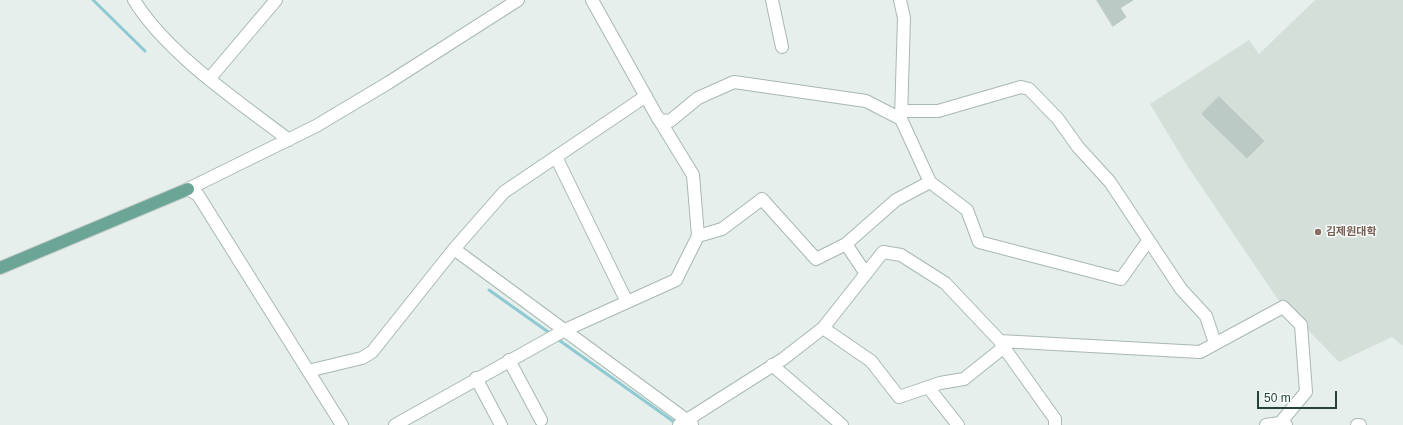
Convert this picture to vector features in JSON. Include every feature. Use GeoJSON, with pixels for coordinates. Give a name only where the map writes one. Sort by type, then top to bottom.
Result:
{"type":"FeatureCollection","features":[{"type":"Feature","properties":{"kind":"main road"},"geometry":{"type":"LineString","coordinates":[[0,268],[188,189]]}},
{"type":"Feature","properties":{"kind":"street"},"geometry":{"type":"LineString","coordinates":[[134,0],[151,24],[170,44],[288,140]]}},
{"type":"Feature","properties":{"kind":"street"},"geometry":{"type":"LineString","coordinates":[[210,78],[276,0]]}},
{"type":"Feature","properties":{"kind":"street"},"geometry":{"type":"LineString","coordinates":[[188,189],[316,126],[388,83],[518,0]]}},
{"type":"Feature","properties":{"kind":"street"},"geometry":{"type":"LineString","coordinates":[[395,425],[476,378],[565,330],[676,280],[698,236],[692,175],[659,120],[592,0]]}},
{"type":"Feature","properties":{"kind":"street"},"geometry":{"type":"LineString","coordinates":[[772,0],[782,47]]}},
{"type":"Feature","properties":{"kind":"street"},"geometry":{"type":"LineString","coordinates":[[900,0],[904,18],[901,115],[930,182],[967,210],[979,242],[1121,279],[1148,241]]}},
{"type":"Feature","properties":{"kind":"street"},"geometry":{"type":"LineString","coordinates":[[659,120],[670,121],[698,98],[734,82],[866,101],[901,115],[938,111],[1021,87],[1029,89],[1058,119],[1078,147],[1110,182],[1181,289],[1206,316],[1215,343]]}},
{"type":"Feature","properties":{"kind":"street"},"geometry":{"type":"LineString","coordinates":[[308,371],[362,358],[372,352],[454,249],[504,192],[646,96]]}},
{"type":"Feature","properties":{"kind":"street"},"geometry":{"type":"LineString","coordinates":[[556,157],[626,302]]}},
{"type":"Feature","properties":{"kind":"street"},"geometry":{"type":"LineString","coordinates":[[698,236],[722,229],[762,199],[816,259],[846,244],[896,200],[930,182]]}},
{"type":"Feature","properties":{"kind":"street"},"geometry":{"type":"LineString","coordinates":[[188,189],[198,195],[342,425]]}},
{"type":"Feature","properties":{"kind":"street"},"geometry":{"type":"LineString","coordinates":[[846,244],[866,274]]}},
{"type":"Feature","properties":{"kind":"street"},"geometry":{"type":"LineString","coordinates":[[454,249],[565,330],[685,424],[772,365],[823,328],[883,252],[901,254],[945,283],[1002,344],[1055,419],[1056,425]]}},
{"type":"Feature","properties":{"kind":"street"},"geometry":{"type":"LineString","coordinates":[[823,328],[871,361],[899,398],[928,387],[964,379],[1002,344],[1200,352],[1282,307],[1301,325],[1306,392],[1283,424],[1266,425]]}},
{"type":"Feature","properties":{"kind":"street"},"geometry":{"type":"LineString","coordinates":[[509,360],[541,420]]}},
{"type":"Feature","properties":{"kind":"street"},"geometry":{"type":"LineString","coordinates":[[772,365],[842,425]]}},
{"type":"Feature","properties":{"kind":"street"},"geometry":{"type":"LineString","coordinates":[[476,378],[501,425]]}},
{"type":"Feature","properties":{"kind":"street"},"geometry":{"type":"LineString","coordinates":[[928,387],[958,425]]}},
{"type":"Feature","properties":{"kind":"shaded area","name":"김제원대학"},"geometry":{"type":"Polygon","coordinates":[[[1315,0],[1403,0],[1403,346],[1392,337],[1339,362],[1277,298],[1188,167],[1150,104],[1249,40],[1259,54],[1315,0]]]}},
{"type":"Feature","properties":{"kind":"building"},"geometry":{"type":"Polygon","coordinates":[[[1097,0],[1133,0],[1120,8],[1126,17],[1113,26],[1097,0]]]}},
{"type":"Feature","properties":{"kind":"building"},"geometry":{"type":"Polygon","coordinates":[[[1219,97],[1264,141],[1247,158],[1202,114],[1219,97]]]}},
{"type":"Feature","properties":{"kind":"waterway"},"geometry":{"type":"LineString","coordinates":[[93,0],[145,51]]}},
{"type":"Feature","properties":{"kind":"waterway"},"geometry":{"type":"LineString","coordinates":[[489,290],[551,334]]}},
{"type":"Feature","properties":{"kind":"waterway"},"geometry":{"type":"LineString","coordinates":[[556,338],[677,424]]}},
{"type":"Feature","properties":{"kind":"place","name":"김제원대학"},"geometry":{"type":"Point","coordinates":[1318,232]}}]}
